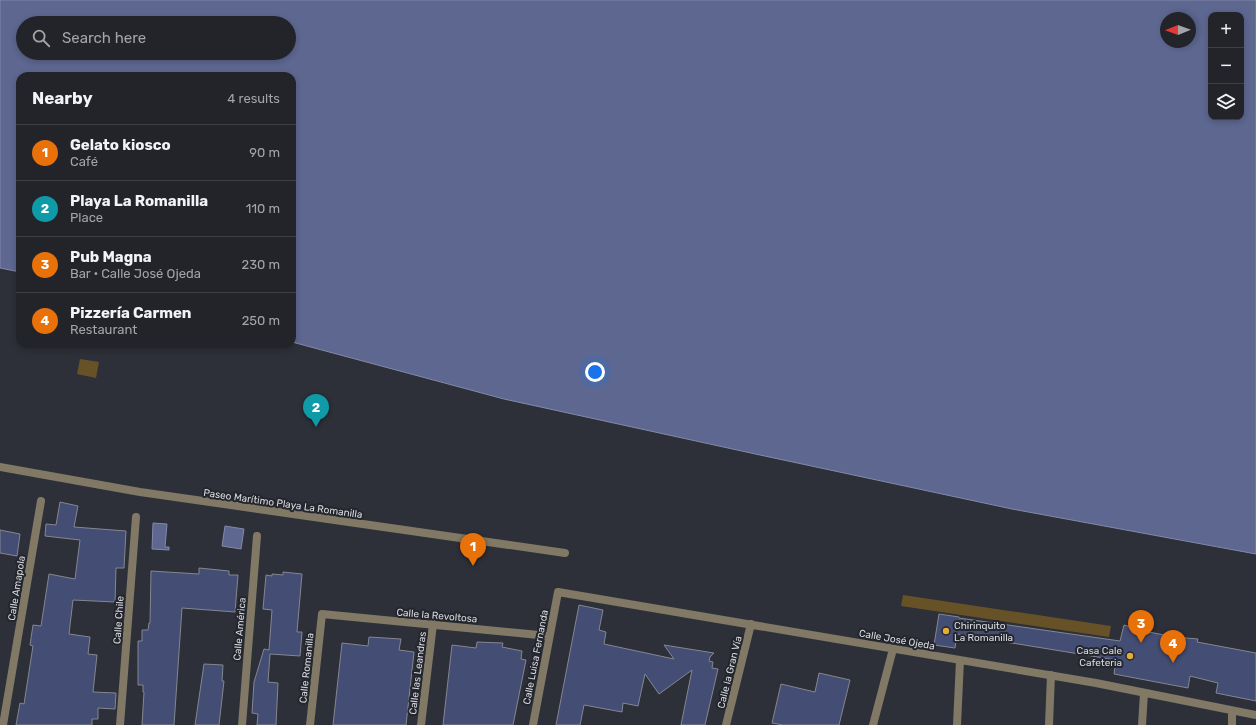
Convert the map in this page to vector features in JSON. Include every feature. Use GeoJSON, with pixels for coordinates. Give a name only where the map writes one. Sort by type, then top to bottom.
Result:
{"type":"FeatureCollection","features":[{"type":"Feature","properties":{"kind":"street","name":"Paseo Marítimo Playa La Romanilla"},"geometry":{"type":"LineString","coordinates":[[0,467],[140,492],[564,553]]}},
{"type":"Feature","properties":{"kind":"street","name":"Calle Amapola"},"geometry":{"type":"LineString","coordinates":[[3,725],[40,501]]}},
{"type":"Feature","properties":{"kind":"street","name":"Calle Chile"},"geometry":{"type":"LineString","coordinates":[[120,725],[136,517]]}},
{"type":"Feature","properties":{"kind":"street","name":"Calle América"},"geometry":{"type":"LineString","coordinates":[[242,725],[257,536]]}},
{"type":"Feature","properties":{"kind":"street","name":"Calle José Ojeda"},"geometry":{"type":"LineString","coordinates":[[558,592],[1051,675],[1256,716]]}},
{"type":"Feature","properties":{"kind":"street","name":"Calle Luisa Fernanda"},"geometry":{"type":"LineString","coordinates":[[533,725],[558,592]]}},
{"type":"Feature","properties":{"kind":"street","name":"Calle la Revoltosa"},"geometry":{"type":"LineString","coordinates":[[322,614],[549,636]]}},
{"type":"Feature","properties":{"kind":"street","name":"Calle Romanilla"},"geometry":{"type":"LineString","coordinates":[[310,725],[322,614]]}},
{"type":"Feature","properties":{"kind":"street","name":"Calle las Leandras"},"geometry":{"type":"LineString","coordinates":[[421,725],[433,624]]}},
{"type":"Feature","properties":{"kind":"street","name":"Calle la Gran Vía"},"geometry":{"type":"LineString","coordinates":[[726,725],[751,624]]}},
{"type":"Feature","properties":{"kind":"street"},"geometry":{"type":"LineString","coordinates":[[873,725],[893,649]]}},
{"type":"Feature","properties":{"kind":"street"},"geometry":{"type":"LineString","coordinates":[[957,725],[960,660]]}},
{"type":"Feature","properties":{"kind":"street"},"geometry":{"type":"LineString","coordinates":[[1049,725],[1051,675]]}},
{"type":"Feature","properties":{"kind":"street"},"geometry":{"type":"LineString","coordinates":[[1142,725],[1144,693]]}},
{"type":"Feature","properties":{"kind":"street"},"geometry":{"type":"LineString","coordinates":[[1232,711],[1232,725]]}},
{"type":"Feature","properties":{"kind":"shaded area"},"geometry":{"type":"Polygon","coordinates":[[[80,359],[99,362],[96,378],[77,374],[80,359]]]}},
{"type":"Feature","properties":{"kind":"shaded area"},"geometry":{"type":"Polygon","coordinates":[[[903,595],[1111,626],[1109,637],[901,606],[903,595]]]}},
{"type":"Feature","properties":{"kind":"water"},"geometry":{"type":"Polygon","coordinates":[[[0,0],[1256,0],[1256,554],[1012,509],[504,399],[296,343],[296,72],[16,72],[16,271],[0,268],[0,0]]]}},
{"type":"Feature","properties":{"kind":"water"},"geometry":{"type":"Polygon","coordinates":[[[153,523],[167,524],[165,547],[169,547],[169,550],[152,549],[153,523]]]}},
{"type":"Feature","properties":{"kind":"water"},"geometry":{"type":"Polygon","coordinates":[[[225,526],[244,529],[241,549],[222,546],[225,526]]]}},
{"type":"Feature","properties":{"kind":"building"},"geometry":{"type":"Polygon","coordinates":[[[60,502],[78,506],[74,527],[126,531],[124,568],[116,568],[115,602],[73,600],[69,634],[90,637],[88,654],[97,655],[93,692],[116,693],[115,709],[98,708],[98,719],[92,719],[92,725],[16,725],[20,703],[24,704],[33,646],[30,645],[33,625],[41,626],[49,574],[75,579],[80,540],[45,536],[46,524],[56,525],[60,502]]]}},
{"type":"Feature","properties":{"kind":"building"},"geometry":{"type":"Polygon","coordinates":[[[0,530],[20,534],[17,556],[0,553],[0,530]]]}},
{"type":"Feature","properties":{"kind":"building"},"geometry":{"type":"Polygon","coordinates":[[[199,568],[229,571],[229,575],[238,575],[235,612],[182,608],[174,725],[142,725],[144,692],[143,685],[138,685],[138,641],[142,641],[142,630],[148,630],[150,623],[151,571],[199,574],[199,568]]]}},
{"type":"Feature","properties":{"kind":"building"},"geometry":{"type":"Polygon","coordinates":[[[283,572],[302,574],[297,632],[302,632],[300,656],[270,654],[268,682],[278,683],[276,725],[257,725],[258,714],[252,713],[254,682],[264,649],[269,650],[272,610],[263,609],[266,575],[283,575],[283,572]]]}},
{"type":"Feature","properties":{"kind":"building"},"geometry":{"type":"Polygon","coordinates":[[[579,605],[603,610],[599,630],[606,632],[604,644],[674,659],[664,645],[714,653],[710,657],[709,661],[713,662],[712,668],[718,669],[705,725],[681,725],[692,670],[659,694],[645,674],[638,706],[623,703],[622,712],[584,705],[580,725],[556,725],[579,605]]]}},
{"type":"Feature","properties":{"kind":"building"},"geometry":{"type":"Polygon","coordinates":[[[939,614],[1120,641],[1124,625],[1144,631],[1174,637],[1198,639],[1197,642],[1256,653],[1256,701],[1216,693],[1218,683],[1190,676],[1188,688],[1114,674],[1116,660],[957,634],[955,648],[934,645],[939,614]]]}},
{"type":"Feature","properties":{"kind":"building"},"geometry":{"type":"Polygon","coordinates":[[[369,637],[401,639],[399,650],[414,652],[406,725],[333,725],[342,643],[368,646],[369,637]]]}},
{"type":"Feature","properties":{"kind":"building"},"geometry":{"type":"Polygon","coordinates":[[[477,642],[503,643],[502,647],[522,651],[521,659],[526,660],[513,725],[443,725],[452,645],[476,648],[477,642]]]}},
{"type":"Feature","properties":{"kind":"building"},"geometry":{"type":"Polygon","coordinates":[[[204,664],[223,665],[222,681],[224,681],[219,725],[195,725],[204,664]]]}},
{"type":"Feature","properties":{"kind":"building"},"geometry":{"type":"Polygon","coordinates":[[[819,673],[850,680],[839,725],[783,725],[772,723],[781,684],[815,692],[819,673]]]}},
{"type":"Feature","properties":{"kind":"place","name":"Playa La Romanilla"},"geometry":{"type":"Point","coordinates":[316,427]}},
{"type":"Feature","properties":{"kind":"place","name":"Gelato kiosco"},"geometry":{"type":"Point","coordinates":[473,566]}},
{"type":"Feature","properties":{"kind":"place","name":"Chirinquito La Romanilla"},"geometry":{"type":"Point","coordinates":[946,631]}},
{"type":"Feature","properties":{"kind":"place","name":"Pub Magna"},"geometry":{"type":"Point","coordinates":[1141,643]}},
{"type":"Feature","properties":{"kind":"place","name":"Casa Cale Cafeteria"},"geometry":{"type":"Point","coordinates":[1130,656]}},
{"type":"Feature","properties":{"kind":"place","name":"Pizzería Carmen"},"geometry":{"type":"Point","coordinates":[1173,663]}}]}
